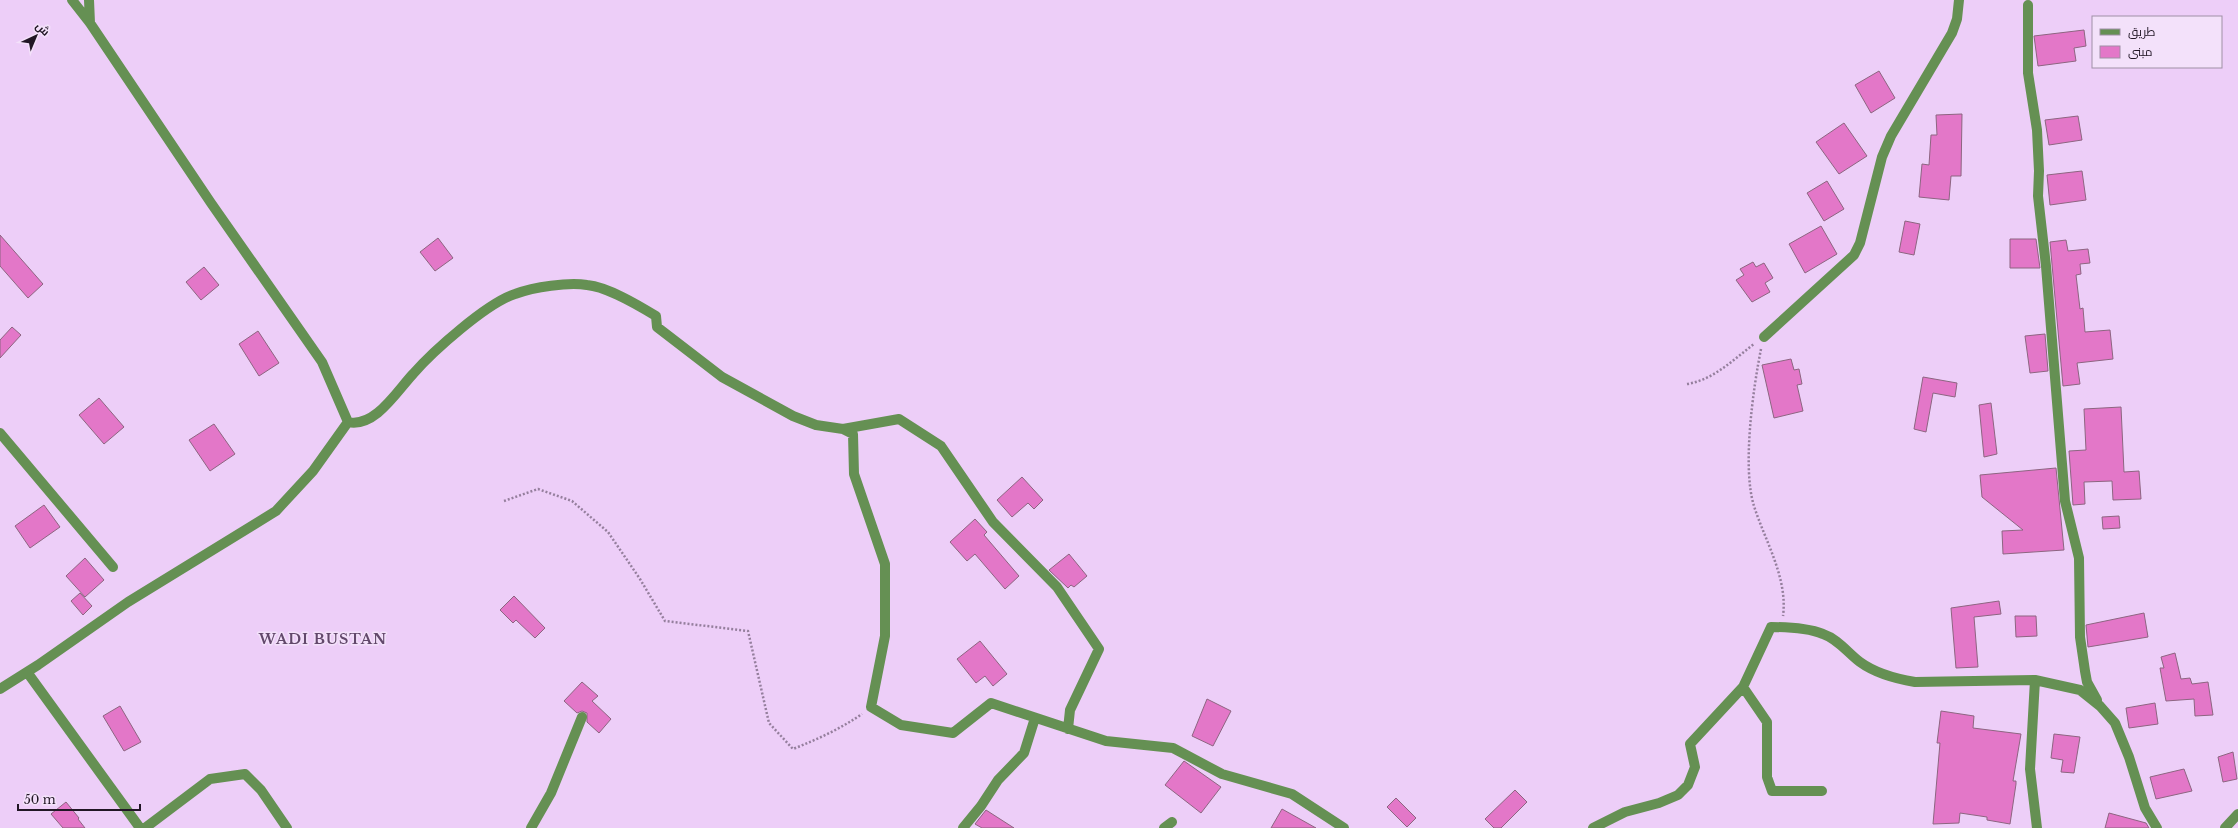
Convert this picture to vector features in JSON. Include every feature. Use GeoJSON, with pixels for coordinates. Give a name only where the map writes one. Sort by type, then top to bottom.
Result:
{"type":"FeatureCollection","features":[{"type":"Feature","properties":{"kind":"street"},"geometry":{"type":"LineString","coordinates":[[72,0],[90,23],[207,197],[322,362],[348,422]]}},
{"type":"Feature","properties":{"kind":"street"},"geometry":{"type":"LineString","coordinates":[[89,0],[90,23]]}},
{"type":"Feature","properties":{"kind":"street"},"geometry":{"type":"LineString","coordinates":[[1764,337],[1854,255],[1860,242],[1882,157],[1891,136],[1952,33],[1957,19],[1959,0]]}},
{"type":"Feature","properties":{"kind":"street"},"geometry":{"type":"LineString","coordinates":[[2028,5],[2028,73],[2037,130],[2039,171],[2038,196],[2044,238],[2065,501],[2079,558],[2080,637],[2085,671],[2091,692],[2100,706],[2115,723],[2129,758],[2145,808],[2157,828]]}},
{"type":"Feature","properties":{"kind":"street"},"geometry":{"type":"LineString","coordinates":[[348,422],[357,424],[381,411],[432,354],[487,309],[514,294],[546,287],[588,285],[612,293],[656,316],[657,327],[722,377],[793,416],[816,425],[842,429],[853,434],[854,474],[885,564],[884,636],[871,707],[901,725],[953,733],[991,703],[1106,741],[1173,748],[1222,774],[1292,794],[1344,828]]}},
{"type":"Feature","properties":{"kind":"street"},"geometry":{"type":"LineString","coordinates":[[842,429],[899,419],[940,446],[993,522],[1057,587],[1099,649],[1070,710],[1068,729]]}},
{"type":"Feature","properties":{"kind":"street"},"geometry":{"type":"LineString","coordinates":[[0,689],[128,602],[276,511],[313,471],[348,422]]}},
{"type":"Feature","properties":{"kind":"street"},"geometry":{"type":"LineString","coordinates":[[0,434],[113,567]]}},
{"type":"Feature","properties":{"kind":"street"},"geometry":{"type":"LineString","coordinates":[[1593,828],[1625,812],[1659,803],[1678,795],[1688,785],[1695,767],[1690,744],[1743,687],[1771,627],[1780,627],[1823,634],[1846,648],[1861,662],[1896,679],[1915,682],[2035,680],[2080,690],[2100,706]]}},
{"type":"Feature","properties":{"kind":"street"},"geometry":{"type":"LineString","coordinates":[[27,672],[140,828]]}},
{"type":"Feature","properties":{"kind":"street"},"geometry":{"type":"LineString","coordinates":[[2035,680],[2030,770],[2037,828]]}},
{"type":"Feature","properties":{"kind":"street"},"geometry":{"type":"LineString","coordinates":[[1743,687],[1767,722],[1767,777],[1772,791],[1822,791]]}},
{"type":"Feature","properties":{"kind":"street"},"geometry":{"type":"LineString","coordinates":[[531,828],[551,793],[582,718]]}},
{"type":"Feature","properties":{"kind":"street"},"geometry":{"type":"LineString","coordinates":[[963,828],[981,806],[998,780],[1024,753],[1035,718]]}},
{"type":"Feature","properties":{"kind":"street"},"geometry":{"type":"LineString","coordinates":[[145,828],[210,778],[245,774],[261,790],[287,828]]}},
{"type":"Feature","properties":{"kind":"street"},"geometry":{"type":"LineString","coordinates":[[2225,828],[2238,814]]}},
{"type":"Feature","properties":{"kind":"path"},"geometry":{"type":"LineString","coordinates":[[1687,384],[1697,383],[1716,373],[1764,337]]}},
{"type":"Feature","properties":{"kind":"path"},"geometry":{"type":"LineString","coordinates":[[1764,337],[1755,382],[1750,449],[1750,475],[1754,504],[1785,596],[1783,618],[1780,627]]}},
{"type":"Feature","properties":{"kind":"path"},"geometry":{"type":"LineString","coordinates":[[504,501],[538,489],[572,501],[608,532],[640,579],[665,621],[748,631],[770,723],[793,749],[824,737],[846,726],[871,707]]}},
{"type":"Feature","properties":{"kind":"building"},"geometry":{"type":"Polygon","coordinates":[[[2084,30],[2086,46],[2074,48],[2076,61],[2038,66],[2034,36],[2084,30]]]}},
{"type":"Feature","properties":{"kind":"building"},"geometry":{"type":"Polygon","coordinates":[[[1879,71],[1895,98],[1871,113],[1855,85],[1879,71]]]}},
{"type":"Feature","properties":{"kind":"building"},"geometry":{"type":"Polygon","coordinates":[[[1962,114],[1961,176],[1951,176],[1949,200],[1919,197],[1922,164],[1929,165],[1931,135],[1937,135],[1936,115],[1962,114]]]}},
{"type":"Feature","properties":{"kind":"building"},"geometry":{"type":"Polygon","coordinates":[[[2078,116],[2082,140],[2049,145],[2045,120],[2078,116]]]}},
{"type":"Feature","properties":{"kind":"building"},"geometry":{"type":"Polygon","coordinates":[[[1844,123],[1867,156],[1839,174],[1816,142],[1844,123]]]}},
{"type":"Feature","properties":{"kind":"building"},"geometry":{"type":"Polygon","coordinates":[[[2082,171],[2086,200],[2050,205],[2047,175],[2082,171]]]}},
{"type":"Feature","properties":{"kind":"building"},"geometry":{"type":"Polygon","coordinates":[[[1827,181],[1844,209],[1824,221],[1807,193],[1827,181]]]}},
{"type":"Feature","properties":{"kind":"building"},"geometry":{"type":"Polygon","coordinates":[[[1905,221],[1920,224],[1914,255],[1899,252],[1905,221]]]}},
{"type":"Feature","properties":{"kind":"building"},"geometry":{"type":"Polygon","coordinates":[[[1821,226],[1837,254],[1805,273],[1789,244],[1821,226]]]}},
{"type":"Feature","properties":{"kind":"building"},"geometry":{"type":"Polygon","coordinates":[[[0,235],[43,284],[28,298],[0,266],[0,235]]]}},
{"type":"Feature","properties":{"kind":"building"},"geometry":{"type":"Polygon","coordinates":[[[438,238],[453,258],[435,271],[420,252],[438,238]]]}},
{"type":"Feature","properties":{"kind":"building"},"geometry":{"type":"Polygon","coordinates":[[[2010,239],[2036,239],[2040,268],[2010,268],[2010,239]]]}},
{"type":"Feature","properties":{"kind":"building"},"geometry":{"type":"Polygon","coordinates":[[[2066,240],[2068,251],[2088,249],[2090,263],[2080,264],[2081,274],[2076,275],[2080,309],[2083,308],[2085,332],[2110,330],[2113,359],[2077,363],[2080,384],[2063,386],[2050,242],[2066,240]]]}},
{"type":"Feature","properties":{"kind":"building"},"geometry":{"type":"Polygon","coordinates":[[[1753,262],[1756,267],[1764,263],[1773,278],[1765,283],[1770,292],[1752,302],[1736,280],[1744,275],[1740,269],[1753,262]]]}},
{"type":"Feature","properties":{"kind":"building"},"geometry":{"type":"Polygon","coordinates":[[[204,267],[219,285],[201,300],[186,282],[204,267]]]}},
{"type":"Feature","properties":{"kind":"building"},"geometry":{"type":"Polygon","coordinates":[[[12,327],[21,335],[0,358],[0,340],[12,327]]]}},
{"type":"Feature","properties":{"kind":"building"},"geometry":{"type":"Polygon","coordinates":[[[258,331],[279,363],[259,376],[239,344],[258,331]]]}},
{"type":"Feature","properties":{"kind":"building"},"geometry":{"type":"Polygon","coordinates":[[[2045,334],[2048,371],[2030,373],[2025,336],[2045,334]]]}},
{"type":"Feature","properties":{"kind":"building"},"geometry":{"type":"Polygon","coordinates":[[[1791,359],[1794,370],[1799,369],[1802,384],[1797,385],[1803,411],[1774,418],[1762,365],[1791,359]]]}},
{"type":"Feature","properties":{"kind":"building"},"geometry":{"type":"Polygon","coordinates":[[[1923,377],[1957,383],[1955,397],[1933,393],[1926,432],[1914,429],[1923,377]]]}},
{"type":"Feature","properties":{"kind":"building"},"geometry":{"type":"Polygon","coordinates":[[[99,398],[124,427],[104,444],[79,415],[99,398]]]}},
{"type":"Feature","properties":{"kind":"building"},"geometry":{"type":"Polygon","coordinates":[[[1991,403],[1997,454],[1984,457],[1979,405],[1991,403]]]}},
{"type":"Feature","properties":{"kind":"building"},"geometry":{"type":"Polygon","coordinates":[[[2121,407],[2124,472],[2139,471],[2141,499],[2113,500],[2112,481],[2084,482],[2085,504],[2073,505],[2069,451],[2086,450],[2084,409],[2121,407]]]}},
{"type":"Feature","properties":{"kind":"building"},"geometry":{"type":"Polygon","coordinates":[[[214,424],[235,454],[210,471],[189,440],[214,424]]]}},
{"type":"Feature","properties":{"kind":"building"},"geometry":{"type":"Polygon","coordinates":[[[2056,468],[2064,550],[2003,554],[2002,531],[2023,530],[1982,497],[1980,475],[2056,468]]]}},
{"type":"Feature","properties":{"kind":"building"},"geometry":{"type":"Polygon","coordinates":[[[1022,477],[1043,500],[1034,509],[1028,503],[1012,517],[997,500],[1022,477]]]}},
{"type":"Feature","properties":{"kind":"building"},"geometry":{"type":"Polygon","coordinates":[[[44,505],[60,527],[30,548],[15,526],[44,505]]]}},
{"type":"Feature","properties":{"kind":"building"},"geometry":{"type":"Polygon","coordinates":[[[2119,516],[2120,528],[2103,529],[2102,517],[2119,516]]]}},
{"type":"Feature","properties":{"kind":"building"},"geometry":{"type":"Polygon","coordinates":[[[975,519],[987,532],[984,535],[1019,576],[1005,589],[975,554],[967,561],[950,542],[975,519]]]}},
{"type":"Feature","properties":{"kind":"building"},"geometry":{"type":"Polygon","coordinates":[[[1069,554],[1087,576],[1074,587],[1071,585],[1068,588],[1049,570],[1069,554]]]}},
{"type":"Feature","properties":{"kind":"building"},"geometry":{"type":"Polygon","coordinates":[[[85,558],[104,580],[85,597],[66,576],[85,558]]]}},
{"type":"Feature","properties":{"kind":"building"},"geometry":{"type":"Polygon","coordinates":[[[80,593],[92,606],[83,615],[71,601],[80,593]]]}},
{"type":"Feature","properties":{"kind":"building"},"geometry":{"type":"Polygon","coordinates":[[[514,596],[545,628],[535,638],[516,620],[513,623],[500,610],[514,596]]]}},
{"type":"Feature","properties":{"kind":"building"},"geometry":{"type":"Polygon","coordinates":[[[1999,601],[2001,614],[1974,617],[1978,667],[1956,668],[1951,608],[1999,601]]]}},
{"type":"Feature","properties":{"kind":"building"},"geometry":{"type":"Polygon","coordinates":[[[2144,613],[2148,637],[2088,647],[2086,625],[2144,613]]]}},
{"type":"Feature","properties":{"kind":"building"},"geometry":{"type":"Polygon","coordinates":[[[2015,616],[2036,616],[2037,636],[2016,637],[2015,616]]]}},
{"type":"Feature","properties":{"kind":"building"},"geometry":{"type":"Polygon","coordinates":[[[980,641],[1007,674],[993,686],[985,676],[976,683],[957,659],[980,641]]]}},
{"type":"Feature","properties":{"kind":"building"},"geometry":{"type":"Polygon","coordinates":[[[2175,653],[2181,679],[2190,678],[2192,684],[2208,682],[2213,715],[2195,716],[2194,699],[2166,701],[2160,668],[2164,668],[2161,657],[2175,653]]]}},
{"type":"Feature","properties":{"kind":"building"},"geometry":{"type":"Polygon","coordinates":[[[582,682],[598,696],[592,701],[611,719],[599,733],[587,722],[587,713],[582,711],[577,713],[564,701],[582,682]]]}},
{"type":"Feature","properties":{"kind":"building"},"geometry":{"type":"Polygon","coordinates":[[[1207,699],[1231,711],[1213,746],[1192,736],[1207,699]]]}},
{"type":"Feature","properties":{"kind":"building"},"geometry":{"type":"Polygon","coordinates":[[[2155,703],[2158,724],[2129,728],[2126,708],[2155,703]]]}},
{"type":"Feature","properties":{"kind":"building"},"geometry":{"type":"Polygon","coordinates":[[[120,706],[141,742],[124,751],[103,716],[120,706]]]}},
{"type":"Feature","properties":{"kind":"building"},"geometry":{"type":"Polygon","coordinates":[[[1941,711],[1974,716],[1973,728],[2021,734],[2013,781],[2016,781],[2016,784],[2010,824],[1987,820],[1987,817],[1960,813],[1959,823],[1933,824],[1940,743],[1937,743],[1941,711]]]}},
{"type":"Feature","properties":{"kind":"building"},"geometry":{"type":"Polygon","coordinates":[[[2054,734],[2080,737],[2074,773],[2061,772],[2063,760],[2051,758],[2054,734]]]}},
{"type":"Feature","properties":{"kind":"building"},"geometry":{"type":"Polygon","coordinates":[[[2233,752],[2237,779],[2223,782],[2218,757],[2233,752]]]}},
{"type":"Feature","properties":{"kind":"building"},"geometry":{"type":"Polygon","coordinates":[[[1184,761],[1221,787],[1201,813],[1165,785],[1184,761]]]}},
{"type":"Feature","properties":{"kind":"building"},"geometry":{"type":"Polygon","coordinates":[[[2184,769],[2192,791],[2156,799],[2150,777],[2184,769]]]}},
{"type":"Feature","properties":{"kind":"building"},"geometry":{"type":"Polygon","coordinates":[[[1515,790],[1527,802],[1501,828],[1494,828],[1485,819],[1515,790]]]}},
{"type":"Feature","properties":{"kind":"building"},"geometry":{"type":"Polygon","coordinates":[[[1396,798],[1416,818],[1407,827],[1387,807],[1396,798]]]}},
{"type":"Feature","properties":{"kind":"building"},"geometry":{"type":"Polygon","coordinates":[[[66,802],[85,828],[63,828],[51,814],[66,802]]]}},
{"type":"Feature","properties":{"kind":"building"},"geometry":{"type":"Polygon","coordinates":[[[1282,809],[1316,828],[1271,828],[1282,809]]]}},
{"type":"Feature","properties":{"kind":"building"},"geometry":{"type":"Polygon","coordinates":[[[986,810],[1014,828],[982,828],[975,824],[986,810]]]}},
{"type":"Feature","properties":{"kind":"building"},"geometry":{"type":"Polygon","coordinates":[[[2109,813],[2146,823],[2149,828],[2105,828],[2109,813]]]}},
{"type":"Feature","properties":{"kind":"district","name":"WADI BUSTAN"},"geometry":{"type":"Point","coordinates":[323,639]}}]}
